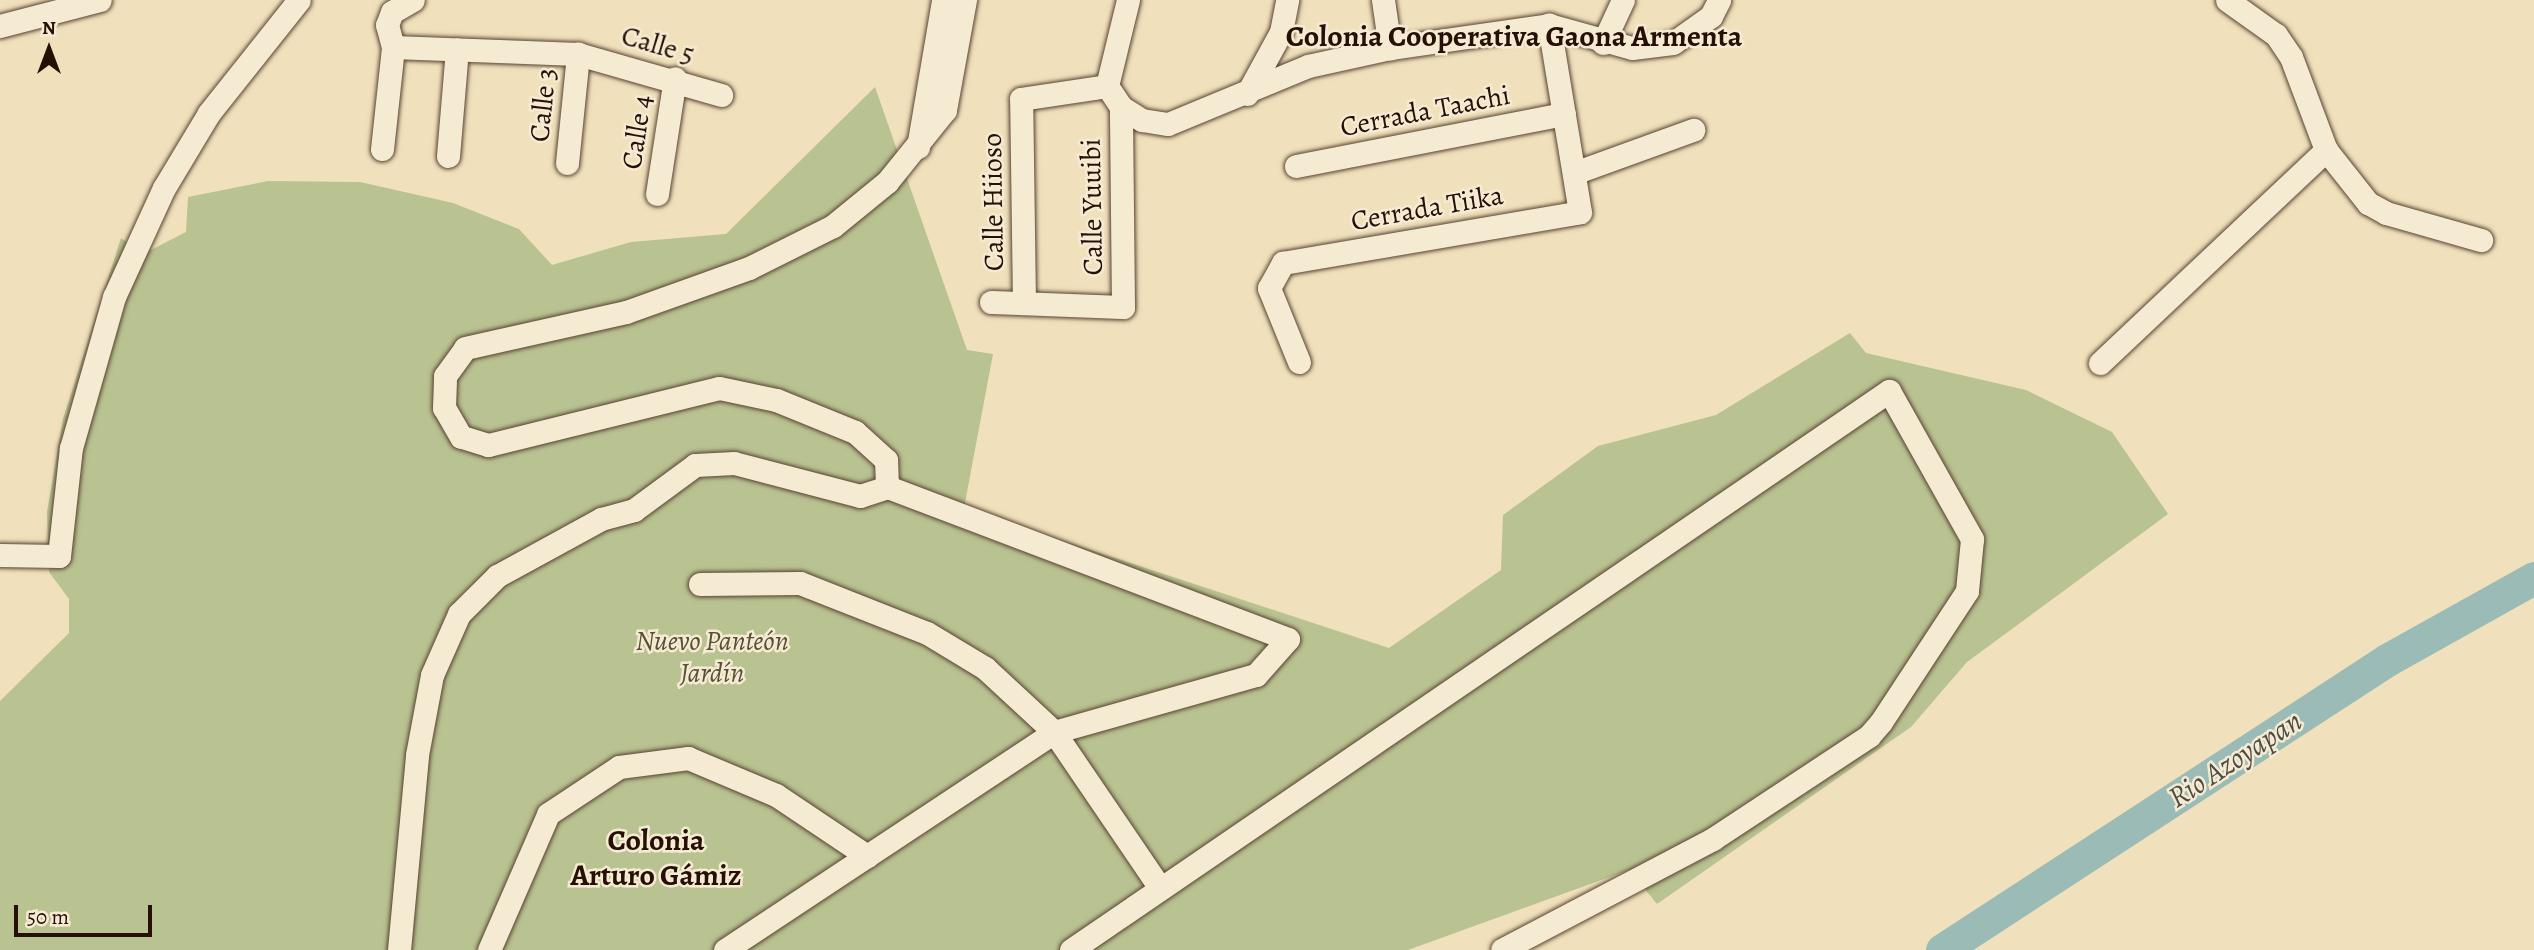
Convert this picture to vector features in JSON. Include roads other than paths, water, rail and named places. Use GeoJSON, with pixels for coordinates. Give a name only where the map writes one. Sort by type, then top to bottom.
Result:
{"type":"FeatureCollection","features":[{"type":"Feature","properties":{"kind":"street"},"geometry":{"type":"LineString","coordinates":[[0,26],[100,0]]}},
{"type":"Feature","properties":{"kind":"street"},"geometry":{"type":"LineString","coordinates":[[0,555],[59,556],[71,449],[114,298],[163,188],[209,113],[299,0]]}},
{"type":"Feature","properties":{"kind":"street"},"geometry":{"type":"LineString","coordinates":[[382,149],[393,47],[387,25],[392,12],[414,0]]}},
{"type":"Feature","properties":{"kind":"street"},"geometry":{"type":"LineString","coordinates":[[918,147],[943,0]]}},
{"type":"Feature","properties":{"kind":"street"},"geometry":{"type":"LineString","coordinates":[[887,487],[886,460],[855,432],[776,400],[719,388],[488,445],[461,437],[444,408],[445,376],[465,348],[500,336],[626,312],[749,268],[834,226],[918,147],[944,110],[965,0]]}},
{"type":"Feature","properties":{"kind":"street"},"geometry":{"type":"LineString","coordinates":[[1128,0],[1107,86],[1121,107],[1142,120],[1168,124],[1247,94],[1308,66],[1390,48],[1549,25],[1603,43],[1632,48],[1673,43],[1711,16],[1719,0]]}},
{"type":"Feature","properties":{"kind":"street"},"geometry":{"type":"LineString","coordinates":[[1247,94],[1281,32],[1287,0]]}},
{"type":"Feature","properties":{"kind":"street"},"geometry":{"type":"LineString","coordinates":[[1383,0],[1390,48]]}},
{"type":"Feature","properties":{"kind":"street"},"geometry":{"type":"LineString","coordinates":[[1603,43],[1623,0]]}},
{"type":"Feature","properties":{"kind":"street"},"geometry":{"type":"LineString","coordinates":[[2227,0],[2284,46],[2326,150],[2368,203],[2386,213],[2481,240]]}},
{"type":"Feature","properties":{"kind":"street"},"geometry":{"type":"LineString","coordinates":[[1549,25],[1574,173],[1693,130]]}},
{"type":"Feature","properties":{"kind":"street","name":"Calle 5"},"geometry":{"type":"LineString","coordinates":[[393,47],[578,54],[675,78],[721,95]]}},
{"type":"Feature","properties":{"kind":"street"},"geometry":{"type":"LineString","coordinates":[[448,156],[457,49]]}},
{"type":"Feature","properties":{"kind":"street","name":"Calle 3"},"geometry":{"type":"LineString","coordinates":[[567,163],[578,54]]}},
{"type":"Feature","properties":{"kind":"street","name":"Calle 4"},"geometry":{"type":"LineString","coordinates":[[657,194],[675,78]]}},
{"type":"Feature","properties":{"kind":"street","name":"Calle Hiioso"},"geometry":{"type":"LineString","coordinates":[[1024,303],[1021,99],[1107,86]]}},
{"type":"Feature","properties":{"kind":"street","name":"Calle Yuuibi"},"geometry":{"type":"LineString","coordinates":[[1024,303],[1123,307],[1121,107]]}},
{"type":"Feature","properties":{"kind":"street","name":"Cerrada Taachi"},"geometry":{"type":"LineString","coordinates":[[1297,166],[1564,114]]}},
{"type":"Feature","properties":{"kind":"street"},"geometry":{"type":"LineString","coordinates":[[2100,363],[2326,150]]}},
{"type":"Feature","properties":{"kind":"street","name":"Cerrada Tiika"},"geometry":{"type":"LineString","coordinates":[[1299,362],[1269,288],[1283,263],[1580,212],[1574,173]]}},
{"type":"Feature","properties":{"kind":"street"},"geometry":{"type":"LineString","coordinates":[[991,302],[1024,303]]}},
{"type":"Feature","properties":{"kind":"street"},"geometry":{"type":"LineString","coordinates":[[1071,950],[1889,391],[1972,539],[1967,591],[1881,722],[1869,736],[1713,839],[1502,950]]}},
{"type":"Feature","properties":{"kind":"street"},"geometry":{"type":"LineString","coordinates":[[399,950],[417,755],[432,675],[459,614],[497,576],[601,519],[634,510],[695,465],[734,463],[860,496],[887,487],[1288,639],[1256,675],[1054,732],[725,950]]}},
{"type":"Feature","properties":{"kind":"street"},"geometry":{"type":"LineString","coordinates":[[700,584],[800,583],[856,601],[985,668],[1054,732],[1160,888]]}},
{"type":"Feature","properties":{"kind":"street"},"geometry":{"type":"LineString","coordinates":[[489,950],[548,814],[619,767],[688,758],[776,794],[867,856]]}},
{"type":"Feature","properties":{"kind":"waterway","name":"Rio Azoyapan"},"geometry":{"type":"LineString","coordinates":[[1942,950],[2387,660],[2534,578]]}},
{"type":"Feature","properties":{"kind":"district","name":"Colonia Cooperativa Gaona Armenta"},"geometry":{"type":"Point","coordinates":[1514,36]}},
{"type":"Feature","properties":{"kind":"district","name":"Colonia Arturo Gámiz"},"geometry":{"type":"Point","coordinates":[656,857]}},
{"type":"Feature","properties":{"kind":"park label","name":"Nuevo Panteón Jardín"},"geometry":{"type":"Point","coordinates":[712,657]}}]}
